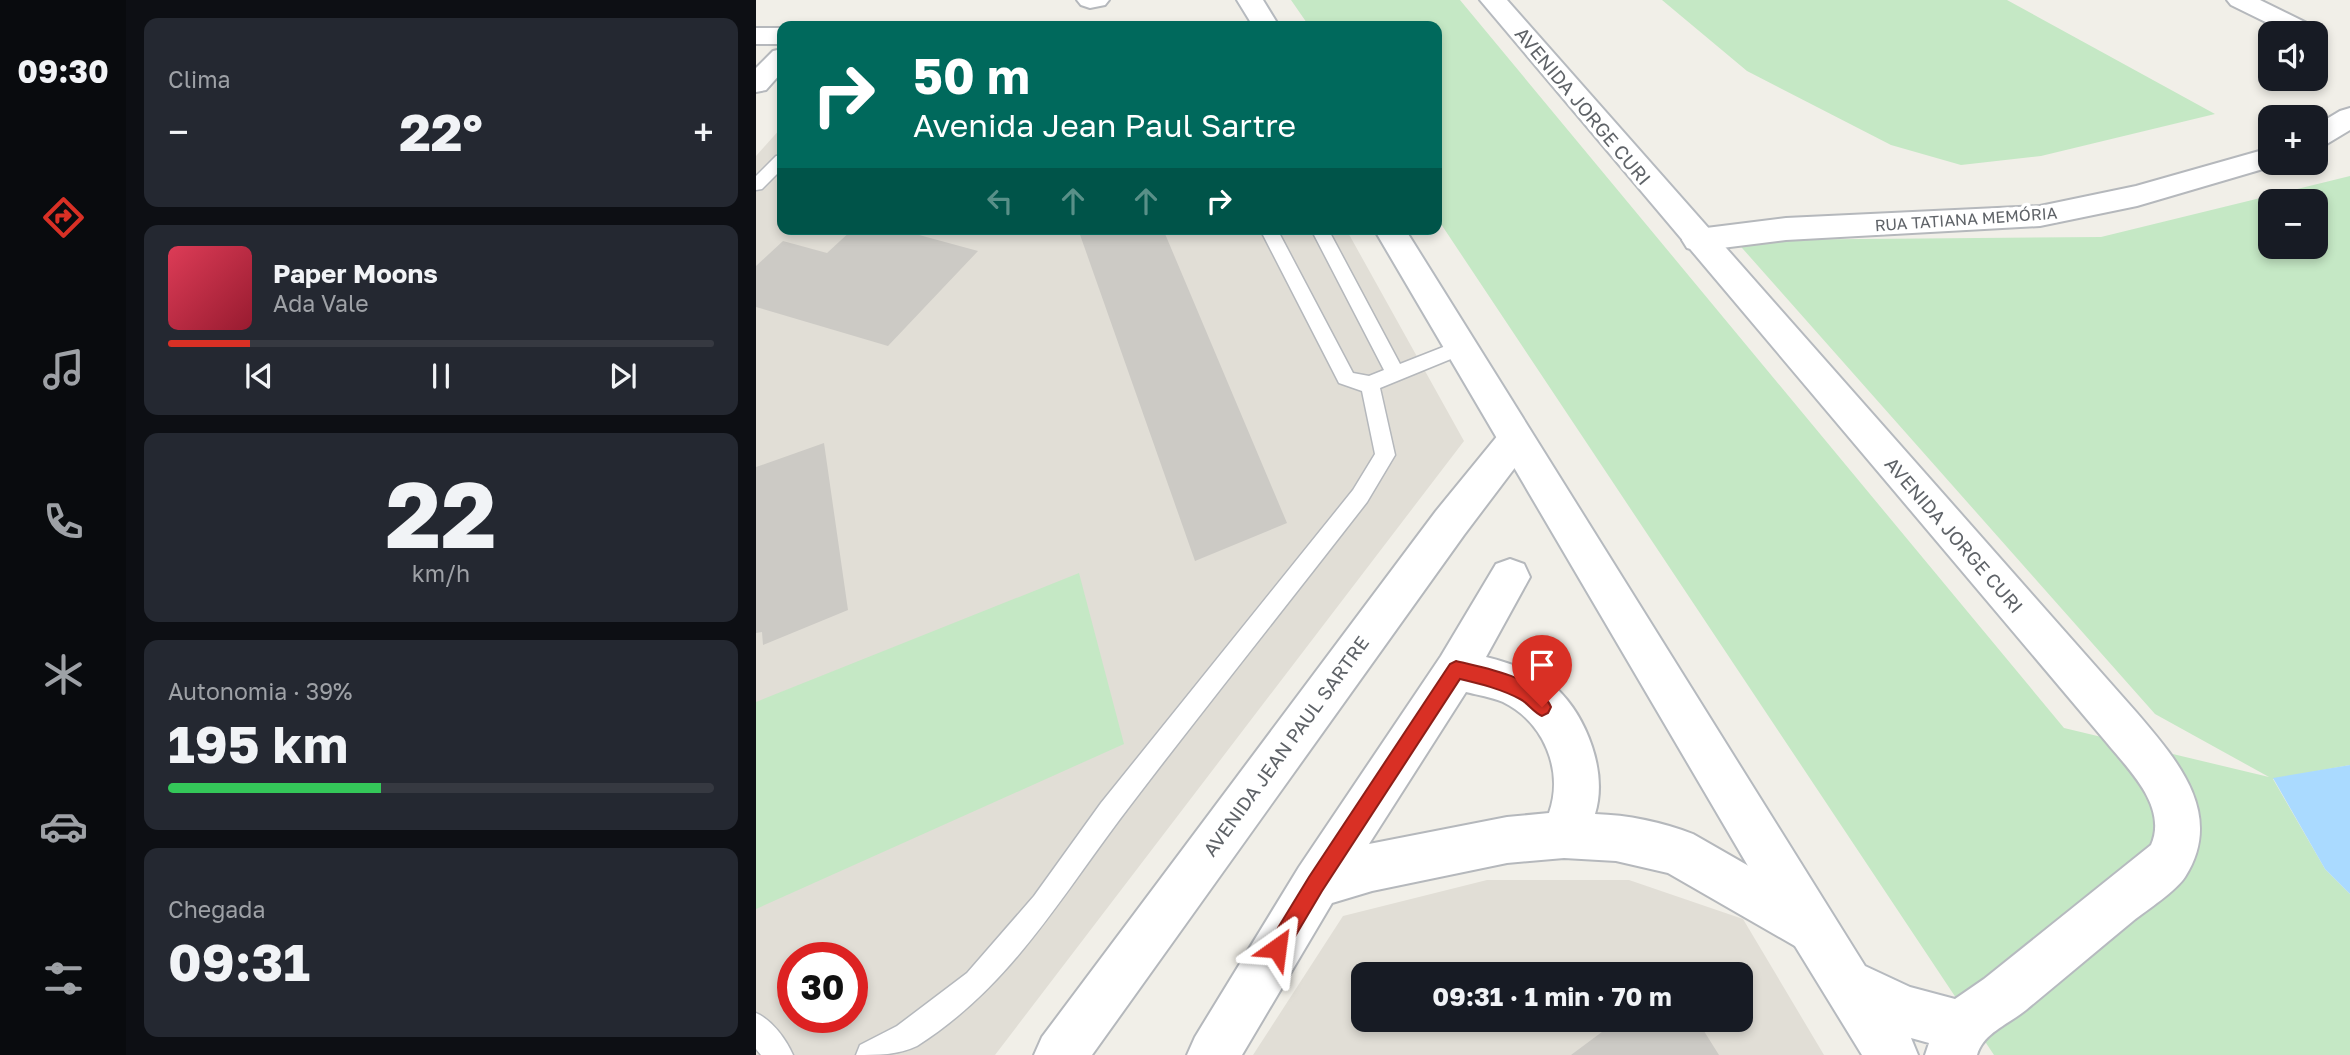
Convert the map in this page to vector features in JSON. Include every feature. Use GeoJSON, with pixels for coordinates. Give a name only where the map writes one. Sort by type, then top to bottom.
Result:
{"type":"FeatureCollection","features":[{"type":"Feature","properties":{"kind":"street"},"geometry":{"type":"LineString","coordinates":[[1090,0],[1096,0]]}},
{"type":"Feature","properties":{"kind":"street"},"geometry":{"type":"LineString","coordinates":[[1250,0],[1263,21]]}},
{"type":"Feature","properties":{"kind":"street","name":"AVENIDA JORGE CURI"},"geometry":{"type":"LineString","coordinates":[[1493,0],[2122,728],[2162,778],[2178,813],[2179,834],[2176,851],[2163,868],[2002,997],[1956,1041]]}},
{"type":"Feature","properties":{"kind":"street"},"geometry":{"type":"LineString","coordinates":[[2240,0],[2283,21]]}},
{"type":"Feature","properties":{"kind":"street"},"geometry":{"type":"LineString","coordinates":[[756,36],[777,36]]}},
{"type":"Feature","properties":{"kind":"street"},"geometry":{"type":"LineString","coordinates":[[756,84],[777,62]]}},
{"type":"Feature","properties":{"kind":"street"},"geometry":{"type":"LineString","coordinates":[[2328,131],[2350,117]]}},
{"type":"Feature","properties":{"kind":"street","name":"RUA TATIANA MEMÓRIA"},"geometry":{"type":"LineString","coordinates":[[1698,240],[1786,229],[2040,216],[2137,196],[2258,161]]}},
{"type":"Feature","properties":{"kind":"street"},"geometry":{"type":"LineString","coordinates":[[1393,235],[1812,929],[1892,1055]]}},
{"type":"Feature","properties":{"kind":"street","name":"AVENIDA JEAN PAUL SARTRE"},"geometry":{"type":"LineString","coordinates":[[1059,1055],[1442,534],[1516,439]]}},
{"type":"Feature","properties":{"kind":"street"},"geometry":{"type":"LineString","coordinates":[[1213,1055],[1315,884],[1456,670],[1510,577]]}},
{"type":"Feature","properties":{"kind":"street"},"geometry":{"type":"LineString","coordinates":[[1456,670],[1495,679],[1530,694],[1554,720],[1572,751],[1577,794],[1564,835]]}},
{"type":"Feature","properties":{"kind":"street"},"geometry":{"type":"LineString","coordinates":[[1315,884],[1372,866],[1507,840],[1564,835],[1616,838],[1676,850],[1812,929]]}},
{"type":"Feature","properties":{"kind":"street"},"geometry":{"type":"LineString","coordinates":[[1847,984],[1906,1011],[1956,1041]]}},
{"type":"Feature","properties":{"kind":"lane"},"geometry":{"type":"LineString","coordinates":[[756,186],[777,165]]}},
{"type":"Feature","properties":{"kind":"lane"},"geometry":{"type":"LineString","coordinates":[[1271,235],[1346,377],[1358,383],[1370,384],[1461,347]]}},
{"type":"Feature","properties":{"kind":"lane"},"geometry":{"type":"LineString","coordinates":[[1322,235],[1395,373]]}},
{"type":"Feature","properties":{"kind":"lane"},"geometry":{"type":"LineString","coordinates":[[870,1055],[907,1036],[977,983],[1043,905],[1110,812],[1360,496],[1385,455],[1370,384]]}},
{"type":"Feature","properties":{"kind":"lane"},"geometry":{"type":"LineString","coordinates":[[756,1027],[779,1055]]}},
{"type":"Feature","properties":{"kind":"shaded area"},"geometry":{"type":"Polygon","coordinates":[[[777,133],[777,235],[1349,235],[1464,441],[995,1055],[756,1055],[756,156],[777,133]]]}},
{"type":"Feature","properties":{"kind":"shaded area"},"geometry":{"type":"Polygon","coordinates":[[[1487,880],[1629,880],[1743,919],[1824,1055],[1253,1055],[1343,916],[1487,880]]]}},
{"type":"Feature","properties":{"kind":"green space"},"geometry":{"type":"Polygon","coordinates":[[[1291,0],[1460,0],[2064,728],[2269,777],[2155,714],[1735,240],[2101,237],[2258,199],[2258,259],[2328,259],[2328,189],[2297,189],[2350,176],[2350,765],[2273,779],[2325,869],[2350,894],[2350,1055],[1994,1055],[1442,226],[1442,21],[1306,21],[1291,0]]]}},
{"type":"Feature","properties":{"kind":"green space"},"geometry":{"type":"Polygon","coordinates":[[[1662,0],[2007,0],[2215,114],[2041,156],[1961,165],[1891,145],[1747,71],[1662,0]]]}},
{"type":"Feature","properties":{"kind":"green space"},"geometry":{"type":"Polygon","coordinates":[[[1079,573],[1124,744],[756,909],[756,702],[1079,573]]]}},
{"type":"Feature","properties":{"kind":"water"},"geometry":{"type":"Polygon","coordinates":[[[2350,765],[2350,894],[2325,869],[2273,778],[2350,765]]]}},
{"type":"Feature","properties":{"kind":"building"},"geometry":{"type":"Polygon","coordinates":[[[846,235],[919,235],[978,251],[888,346],[756,307],[756,266],[783,241],[827,253],[846,235]]]}},
{"type":"Feature","properties":{"kind":"building"},"geometry":{"type":"Polygon","coordinates":[[[1080,235],[1166,235],[1287,523],[1195,561],[1080,235]]]}},
{"type":"Feature","properties":{"kind":"building"},"geometry":{"type":"Polygon","coordinates":[[[824,443],[848,610],[763,645],[762,632],[756,633],[756,467],[824,443]]]}},
{"type":"Feature","properties":{"kind":"building"},"geometry":{"type":"Polygon","coordinates":[[[1602,1032],[1705,1032],[1719,1055],[1571,1055],[1602,1032]]]}},
{"type":"Feature","properties":{"kind":"route"},"geometry":{"type":"LineString","coordinates":[[1277,948],[1315,884],[1456,670],[1495,679],[1530,694],[1542,707]]}}]}
